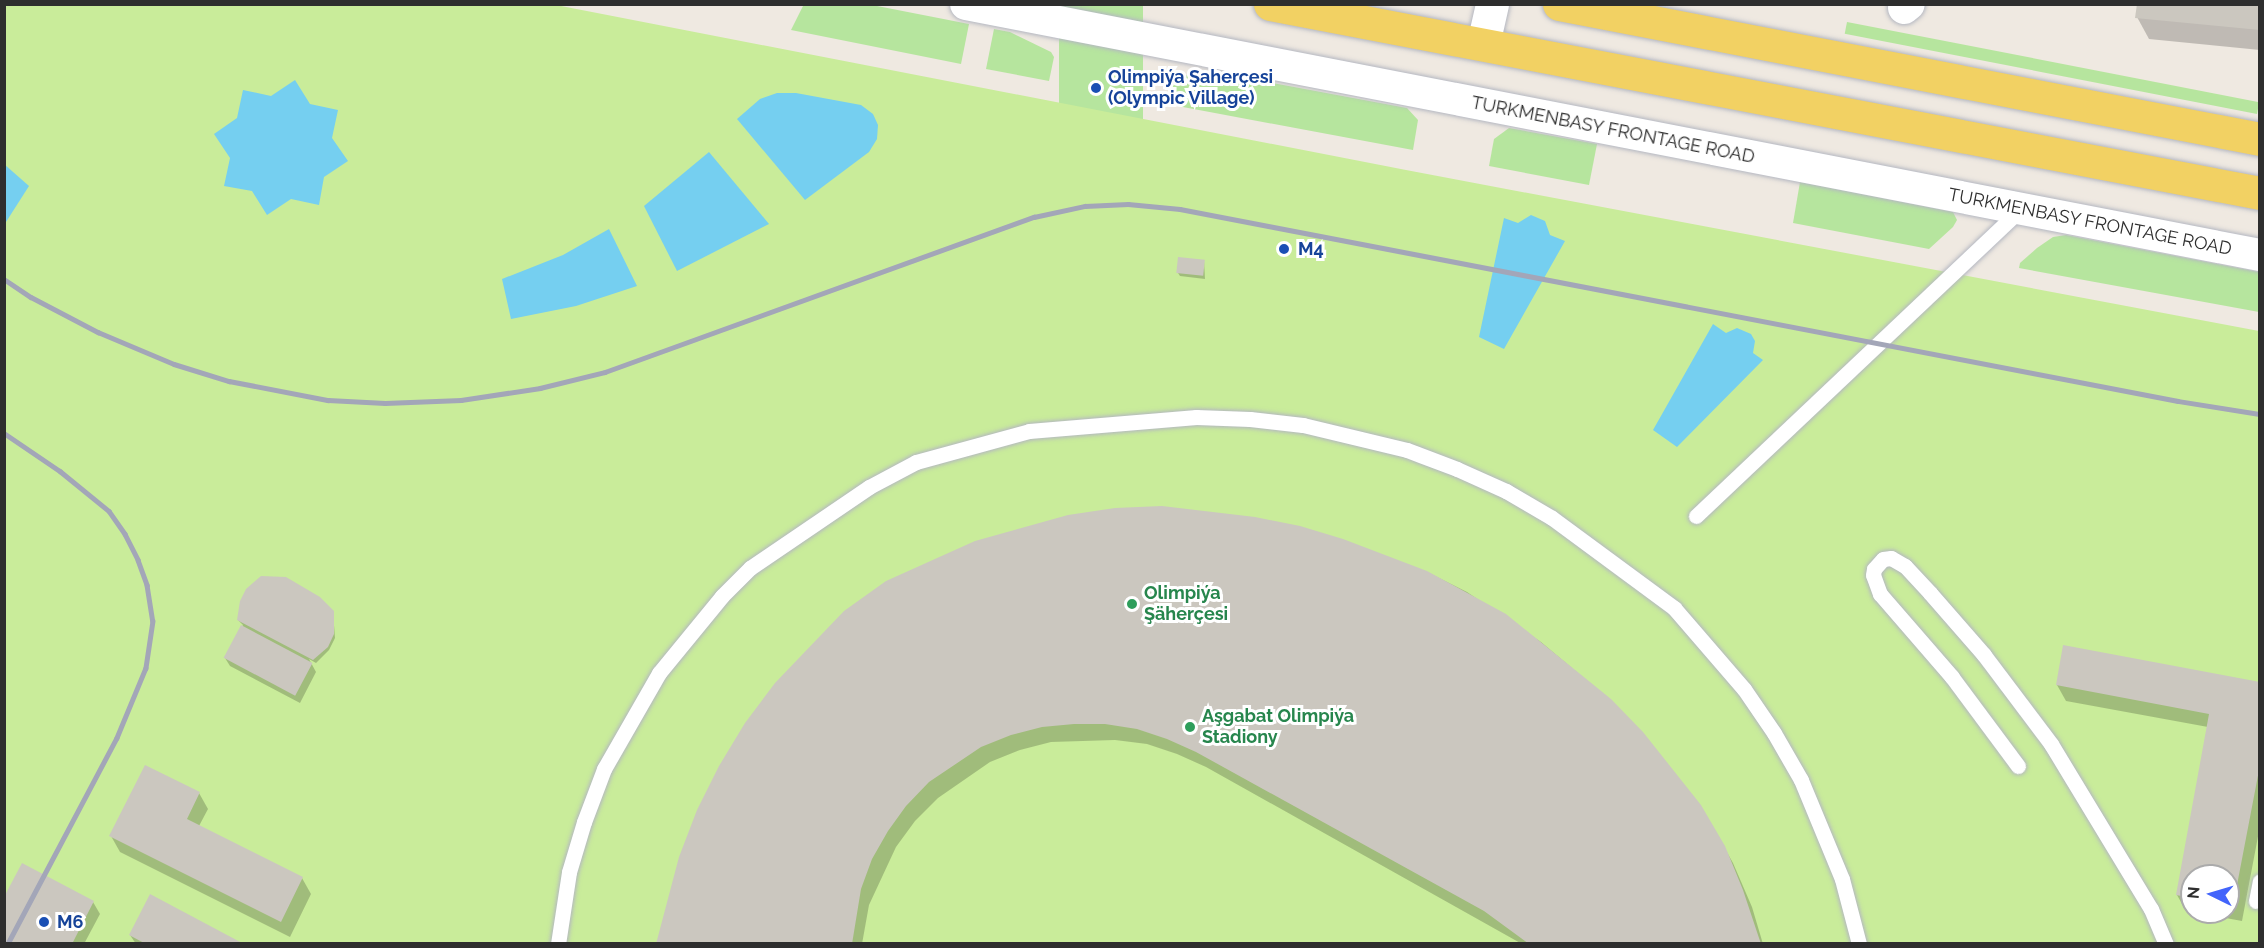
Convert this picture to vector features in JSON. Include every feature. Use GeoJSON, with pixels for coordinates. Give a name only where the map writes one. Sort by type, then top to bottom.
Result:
{"type":"FeatureCollection","features":[{"type":"Feature","properties":{"kind":"main road"},"geometry":{"type":"LineString","coordinates":[[1270,4],[2259,193]]}},
{"type":"Feature","properties":{"kind":"main road"},"geometry":{"type":"LineString","coordinates":[[1559,4],[2259,139]]}},
{"type":"Feature","properties":{"kind":"street","name":"TURKMENBASY FRONTAGE ROAD"},"geometry":{"type":"LineString","coordinates":[[966,4],[2259,255]]}},
{"type":"Feature","properties":{"kind":"street"},"geometry":{"type":"LineString","coordinates":[[1483,44],[1492,4]]}},
{"type":"Feature","properties":{"kind":"lane"},"geometry":{"type":"LineString","coordinates":[[1696,516],[2022,209]]}},
{"type":"Feature","properties":{"kind":"lane"},"geometry":{"type":"LineString","coordinates":[[558,944],[569,872],[584,822],[604,769],[659,673],[722,596],[750,568],[823,516],[916,462],[1029,431],[1196,417],[1303,425],[1407,450],[1457,469],[1506,491],[1552,518],[1597,548],[1674,608],[1744,689],[1801,780],[1842,879],[1859,944]]}},
{"type":"Feature","properties":{"kind":"lane"},"geometry":{"type":"LineString","coordinates":[[2018,766],[1952,676],[1880,594],[1873,575],[1874,569],[1883,559],[1896,560],[1917,579],[1984,655],[2051,744],[2151,909],[2166,944]]}},
{"type":"Feature","properties":{"kind":"lane"},"geometry":{"type":"LineString","coordinates":[[2256,901],[2259,880]]}},
{"type":"Feature","properties":{"kind":"green space"},"geometry":{"type":"Polygon","coordinates":[[[804,4],[872,5],[969,24],[961,64],[791,30],[804,4]]]}},
{"type":"Feature","properties":{"kind":"green space","name":"Olimpiýa Şäherçesi"},"geometry":{"type":"Polygon","coordinates":[[[5,5],[556,5],[1406,170],[2259,331],[2259,943],[5,944],[5,5]]]}},
{"type":"Feature","properties":{"kind":"green space"},"geometry":{"type":"Polygon","coordinates":[[[1059,5],[1143,5],[1143,944],[1059,944],[1059,5]]]}},
{"type":"Feature","properties":{"kind":"green space"},"geometry":{"type":"Polygon","coordinates":[[[1847,22],[2259,102],[2257,114],[1845,34],[1847,22]]]}},
{"type":"Feature","properties":{"kind":"green space"},"geometry":{"type":"Polygon","coordinates":[[[994,29],[1010,32],[1051,52],[1054,57],[1049,81],[986,69],[994,29]]]}},
{"type":"Feature","properties":{"kind":"green space"},"geometry":{"type":"Polygon","coordinates":[[[1172,75],[1240,77],[1407,108],[1418,120],[1413,150],[1167,104],[1172,75]]]}},
{"type":"Feature","properties":{"kind":"green space"},"geometry":{"type":"Polygon","coordinates":[[[1509,128],[1597,144],[1589,185],[1489,166],[1494,139],[1509,128]]]}},
{"type":"Feature","properties":{"kind":"green space"},"geometry":{"type":"Polygon","coordinates":[[[1800,182],[1953,212],[1957,220],[1953,227],[1929,249],[1793,223],[1800,182]]]}},
{"type":"Feature","properties":{"kind":"green space"},"geometry":{"type":"Polygon","coordinates":[[[2066,235],[2259,272],[2259,312],[2019,268],[2020,263],[2037,248],[2053,237],[2066,235]]]}},
{"type":"Feature","properties":{"kind":"water"},"geometry":{"type":"Polygon","coordinates":[[[295,80],[310,104],[338,110],[332,138],[348,161],[324,177],[319,205],[291,199],[267,215],[252,191],[224,186],[230,158],[214,134],[237,118],[243,90],[271,96],[295,80]]]}},
{"type":"Feature","properties":{"kind":"water"},"geometry":{"type":"Polygon","coordinates":[[[777,93],[796,93],[861,105],[873,114],[878,125],[877,139],[869,152],[805,200],[737,119],[760,99],[777,93]]]}},
{"type":"Feature","properties":{"kind":"water"},"geometry":{"type":"Polygon","coordinates":[[[709,152],[769,224],[677,271],[644,206],[709,152]]]}},
{"type":"Feature","properties":{"kind":"water"},"geometry":{"type":"Polygon","coordinates":[[[4,164],[29,186],[6,222],[4,221],[4,164]]]}},
{"type":"Feature","properties":{"kind":"water"},"geometry":{"type":"Polygon","coordinates":[[[1531,215],[1545,221],[1550,235],[1565,241],[1504,349],[1479,337],[1504,218],[1518,223],[1531,215]]]}},
{"type":"Feature","properties":{"kind":"water"},"geometry":{"type":"Polygon","coordinates":[[[609,229],[637,286],[576,306],[511,319],[502,279],[563,255],[609,229]]]}},
{"type":"Feature","properties":{"kind":"water"},"geometry":{"type":"Polygon","coordinates":[[[1713,324],[1726,333],[1737,328],[1751,334],[1755,341],[1753,353],[1763,360],[1677,447],[1653,430],[1713,324]]]}},
{"type":"Feature","properties":{"kind":"building"},"geometry":{"type":"Polygon","coordinates":[[[2137,4],[2260,4],[2260,30],[2135,18],[2137,4]]]}},
{"type":"Feature","properties":{"kind":"building"},"geometry":{"type":"Polygon","coordinates":[[[1178,257],[1205,260],[1203,276],[1176,273],[1178,257]]]}},
{"type":"Feature","properties":{"kind":"building","name":"Aşgabat Olimpiýa Stadiony"},"geometry":{"type":"Polygon","coordinates":[[[1162,506],[1255,517],[1300,526],[1343,539],[1427,571],[1506,614],[1611,699],[1643,732],[1701,805],[1725,846],[1761,944],[1529,944],[1484,911],[1196,752],[1137,729],[1105,724],[1074,724],[1042,727],[1011,735],[981,747],[929,782],[906,806],[872,859],[861,889],[852,944],[656,944],[679,857],[697,810],[719,766],[745,723],[775,683],[844,611],[886,581],[975,541],[1068,515],[1115,508],[1162,506]]]}},
{"type":"Feature","properties":{"kind":"building"},"geometry":{"type":"Polygon","coordinates":[[[261,576],[286,577],[320,597],[334,611],[334,634],[328,647],[313,660],[237,620],[240,601],[246,589],[261,576]]]}},
{"type":"Feature","properties":{"kind":"building"},"geometry":{"type":"Polygon","coordinates":[[[241,625],[313,663],[295,696],[224,658],[241,625]]]}},
{"type":"Feature","properties":{"kind":"building"},"geometry":{"type":"Polygon","coordinates":[[[2063,645],[2260,682],[2260,765],[2240,869],[2240,864],[2182,864],[2209,714],[2056,685],[2063,645]]]}},
{"type":"Feature","properties":{"kind":"building"},"geometry":{"type":"Polygon","coordinates":[[[145,765],[200,792],[187,819],[303,877],[281,922],[109,836],[145,765]]]}},
{"type":"Feature","properties":{"kind":"building","name":"M6"},"geometry":{"type":"Polygon","coordinates":[[[22,863],[94,901],[72,944],[4,944],[4,897],[22,863]]]}},
{"type":"Feature","properties":{"kind":"building"},"geometry":{"type":"Polygon","coordinates":[[[2180,873],[2180,896],[2176,895],[2180,873]]]}},
{"type":"Feature","properties":{"kind":"building"},"geometry":{"type":"Polygon","coordinates":[[[150,894],[244,944],[146,944],[129,935],[150,894]]]}},
{"type":"Feature","properties":{"kind":"railway"},"geometry":{"type":"LineString","coordinates":[[4,279],[31,297],[98,332],[174,364],[229,381],[328,400],[385,403],[461,400],[540,388],[605,372],[1034,217],[1085,206],[1128,204],[1180,209],[2178,401],[2260,414]]}},
{"type":"Feature","properties":{"kind":"railway"},"geometry":{"type":"LineString","coordinates":[[4,433],[60,471],[109,511],[125,534],[138,560],[147,585],[153,621],[146,668],[117,738],[8,944]]}},
{"type":"Feature","properties":{"kind":"place","name":"Olimpiýa Şaherçesi (Olympic Village)"},"geometry":{"type":"Point","coordinates":[1096,88]}},
{"type":"Feature","properties":{"kind":"place","name":"M4"},"geometry":{"type":"Point","coordinates":[1284,249]}},
{"type":"Feature","properties":{"kind":"place","name":"Olimpiýa Şäherçesi"},"geometry":{"type":"Point","coordinates":[1132,604]}},
{"type":"Feature","properties":{"kind":"place","name":"Aşgabat Olimpiýa Stadiony"},"geometry":{"type":"Point","coordinates":[1190,727]}},
{"type":"Feature","properties":{"kind":"place","name":"M6"},"geometry":{"type":"Point","coordinates":[44,922]}}]}
